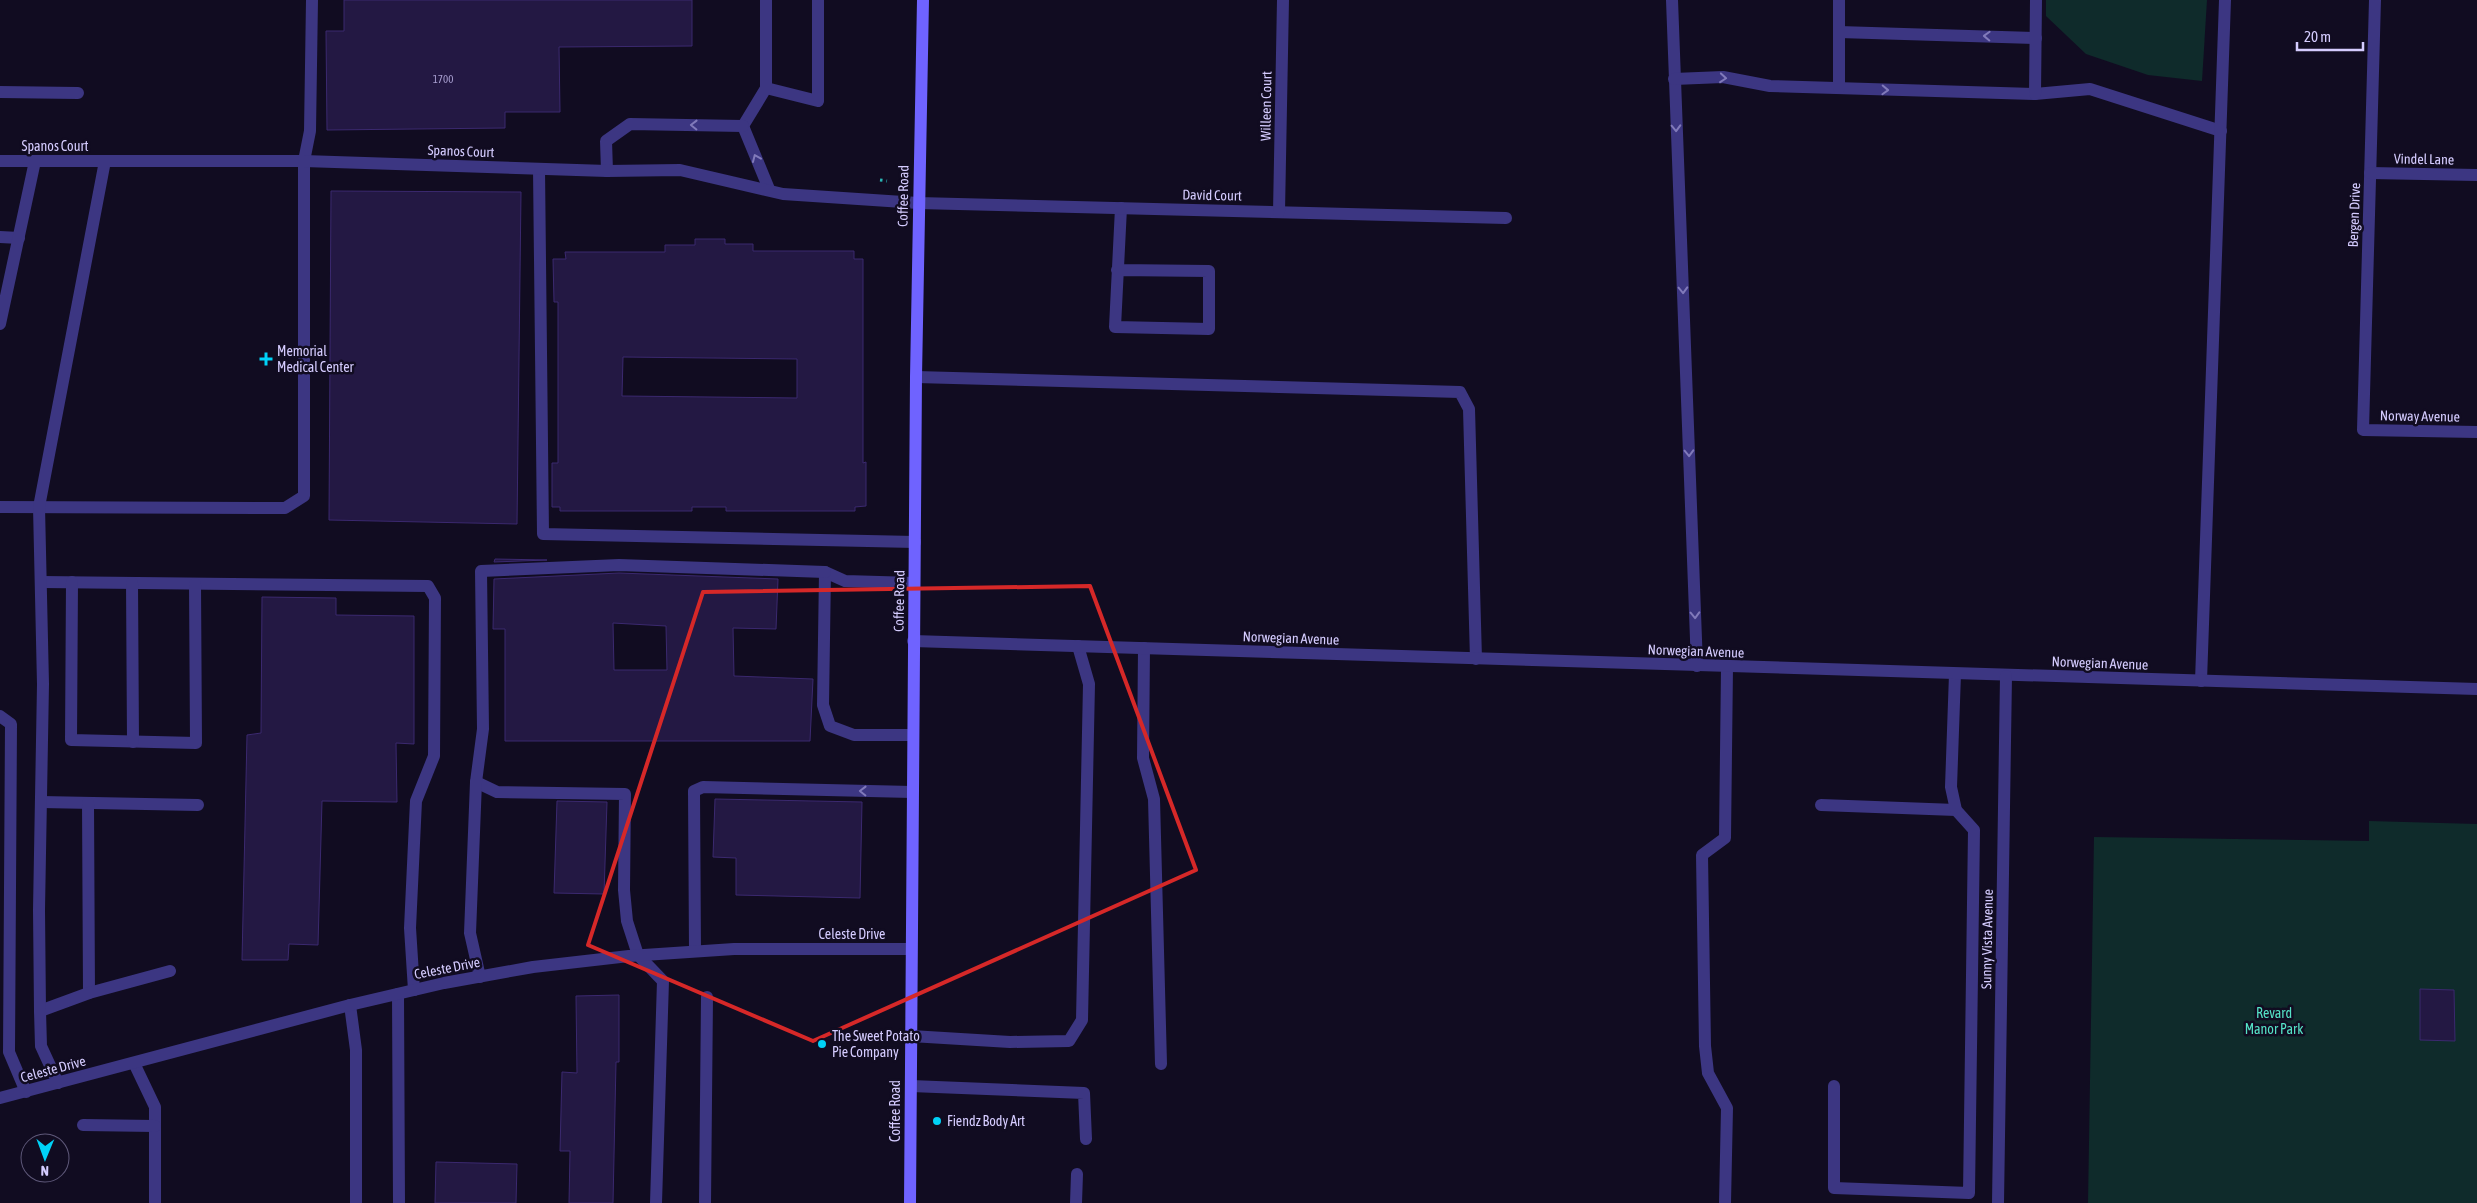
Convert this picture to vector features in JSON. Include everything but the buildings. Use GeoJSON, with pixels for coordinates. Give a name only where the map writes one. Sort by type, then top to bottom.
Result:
{"type":"FeatureCollection","features":[{"type":"Feature","properties":{"kind":"main road","name":"Coffee Road"},"geometry":{"type":"LineString","coordinates":[[910,1203],[914,542],[918,203],[923,0]]}},
{"type":"Feature","properties":{"kind":"street"},"geometry":{"type":"LineString","coordinates":[[0,507],[286,508],[304,496],[304,161],[310,131],[312,0]]}},
{"type":"Feature","properties":{"kind":"street"},"geometry":{"type":"LineString","coordinates":[[743,126],[766,88],[766,0]]}},
{"type":"Feature","properties":{"kind":"street"},"geometry":{"type":"LineString","coordinates":[[766,88],[818,101],[818,0]]}},
{"type":"Feature","properties":{"kind":"street","name":"Willeen Court"},"geometry":{"type":"LineString","coordinates":[[1278,212],[1283,0]]}},
{"type":"Feature","properties":{"kind":"street"},"geometry":{"type":"LineString","coordinates":[[1672,0],[1697,666]]}},
{"type":"Feature","properties":{"kind":"street"},"geometry":{"type":"LineString","coordinates":[[1839,0],[1839,88]]}},
{"type":"Feature","properties":{"kind":"street"},"geometry":{"type":"LineString","coordinates":[[2035,94],[2036,0]]}},
{"type":"Feature","properties":{"kind":"street"},"geometry":{"type":"LineString","coordinates":[[2201,681],[2225,0]]}},
{"type":"Feature","properties":{"kind":"street","name":"Bergen Drive"},"geometry":{"type":"LineString","coordinates":[[2363,430],[2375,0]]}},
{"type":"Feature","properties":{"kind":"street"},"geometry":{"type":"LineString","coordinates":[[1839,32],[2036,38]]}},
{"type":"Feature","properties":{"kind":"street"},"geometry":{"type":"LineString","coordinates":[[1674,79],[1723,77],[1770,86],[2035,94],[2090,89],[2221,131]]}},
{"type":"Feature","properties":{"kind":"street"},"geometry":{"type":"LineString","coordinates":[[0,92],[78,93]]}},
{"type":"Feature","properties":{"kind":"street"},"geometry":{"type":"LineString","coordinates":[[607,171],[606,141],[630,124],[743,126]]}},
{"type":"Feature","properties":{"kind":"street"},"geometry":{"type":"LineString","coordinates":[[743,126],[769,190]]}},
{"type":"Feature","properties":{"kind":"street","name":"Spanos Court"},"geometry":{"type":"LineString","coordinates":[[0,161],[304,161],[607,171],[680,170],[783,194],[918,203]]}},
{"type":"Feature","properties":{"kind":"street"},"geometry":{"type":"LineString","coordinates":[[0,324],[35,161]]}},
{"type":"Feature","properties":{"kind":"street"},"geometry":{"type":"LineString","coordinates":[[58,1083],[41,1046],[43,684],[40,507],[105,161]]}},
{"type":"Feature","properties":{"kind":"street"},"geometry":{"type":"LineString","coordinates":[[539,169],[542,534],[914,542]]}},
{"type":"Feature","properties":{"kind":"street","name":"Vindel Lane"},"geometry":{"type":"LineString","coordinates":[[2370,173],[2477,175]]}},
{"type":"Feature","properties":{"kind":"street","name":"David Court"},"geometry":{"type":"LineString","coordinates":[[918,203],[1506,218]]}},
{"type":"Feature","properties":{"kind":"street"},"geometry":{"type":"LineString","coordinates":[[1117,270],[1209,270],[1209,329],[1115,327],[1117,270],[1121,208]]}},
{"type":"Feature","properties":{"kind":"street"},"geometry":{"type":"LineString","coordinates":[[0,237],[19,238]]}},
{"type":"Feature","properties":{"kind":"street"},"geometry":{"type":"LineString","coordinates":[[916,377],[1460,392],[1469,409],[1476,659]]}},
{"type":"Feature","properties":{"kind":"street","name":"Norway Avenue"},"geometry":{"type":"LineString","coordinates":[[2363,430],[2477,432]]}},
{"type":"Feature","properties":{"kind":"street"},"geometry":{"type":"LineString","coordinates":[[480,977],[470,933],[476,782],[484,729],[481,571],[619,565],[825,572],[844,581],[914,583]]}},
{"type":"Feature","properties":{"kind":"street"},"geometry":{"type":"LineString","coordinates":[[825,572],[823,705],[830,726],[854,735],[913,735]]}},
{"type":"Feature","properties":{"kind":"street"},"geometry":{"type":"LineString","coordinates":[[42,582],[428,586],[435,598],[434,756],[416,802],[410,918],[414,990]]}},
{"type":"Feature","properties":{"kind":"street"},"geometry":{"type":"LineString","coordinates":[[72,582],[71,740],[196,743],[195,584]]}},
{"type":"Feature","properties":{"kind":"street"},"geometry":{"type":"LineString","coordinates":[[132,583],[133,742]]}},
{"type":"Feature","properties":{"kind":"street","name":"Norwegian Avenue"},"geometry":{"type":"LineString","coordinates":[[913,641],[2477,689]]}},
{"type":"Feature","properties":{"kind":"street"},"geometry":{"type":"LineString","coordinates":[[911,1036],[1010,1042],[1069,1040],[1082,1020],[1089,684],[1078,646]]}},
{"type":"Feature","properties":{"kind":"street"},"geometry":{"type":"LineString","coordinates":[[1144,648],[1142,758],[1154,799],[1161,1064]]}},
{"type":"Feature","properties":{"kind":"street"},"geometry":{"type":"LineString","coordinates":[[1725,1203],[1727,1108],[1708,1072],[1705,1046],[1702,854],[1725,838],[1727,667]]}},
{"type":"Feature","properties":{"kind":"street"},"geometry":{"type":"LineString","coordinates":[[1834,1086],[1834,1188],[1969,1193],[1974,830],[1956,810],[1951,787],[1955,674]]}},
{"type":"Feature","properties":{"kind":"street","name":"Sunny Vista Avenue"},"geometry":{"type":"LineString","coordinates":[[1998,1203],[2006,676]]}},
{"type":"Feature","properties":{"kind":"street"},"geometry":{"type":"LineString","coordinates":[[0,716],[11,724],[9,1052],[26,1092]]}},
{"type":"Feature","properties":{"kind":"street"},"geometry":{"type":"LineString","coordinates":[[476,782],[498,792],[625,794],[624,890],[628,921],[638,955],[663,980],[656,1203]]}},
{"type":"Feature","properties":{"kind":"street"},"geometry":{"type":"LineString","coordinates":[[695,951],[694,791],[703,788],[912,792]]}},
{"type":"Feature","properties":{"kind":"street"},"geometry":{"type":"LineString","coordinates":[[41,802],[198,805]]}},
{"type":"Feature","properties":{"kind":"street"},"geometry":{"type":"LineString","coordinates":[[88,803],[89,993]]}},
{"type":"Feature","properties":{"kind":"street"},"geometry":{"type":"LineString","coordinates":[[1821,805],[1956,810]]}},
{"type":"Feature","properties":{"kind":"street","name":"Celeste Drive"},"geometry":{"type":"LineString","coordinates":[[0,1098],[350,1005],[414,990],[533,967],[638,955],[734,949],[911,949]]}},
{"type":"Feature","properties":{"kind":"street"},"geometry":{"type":"LineString","coordinates":[[40,1011],[89,993],[170,971]]}},
{"type":"Feature","properties":{"kind":"street"},"geometry":{"type":"LineString","coordinates":[[398,994],[400,1203]]}},
{"type":"Feature","properties":{"kind":"street"},"geometry":{"type":"LineString","coordinates":[[704,1203],[707,997]]}},
{"type":"Feature","properties":{"kind":"street"},"geometry":{"type":"LineString","coordinates":[[350,1005],[356,1050],[356,1203]]}},
{"type":"Feature","properties":{"kind":"street"},"geometry":{"type":"LineString","coordinates":[[134,1062],[156,1107],[155,1203]]}},
{"type":"Feature","properties":{"kind":"street"},"geometry":{"type":"LineString","coordinates":[[911,1086],[1084,1093],[1086,1139]]}},
{"type":"Feature","properties":{"kind":"street"},"geometry":{"type":"LineString","coordinates":[[83,1125],[156,1126]]}},
{"type":"Feature","properties":{"kind":"street"},"geometry":{"type":"LineString","coordinates":[[1076,1203],[1077,1174]]}},
{"type":"Feature","properties":{"kind":"path"},"geometry":{"type":"LineString","coordinates":[[880,180],[888,181]]}},
{"type":"Feature","properties":{"kind":"highlighted area"},"geometry":{"type":"Polygon","coordinates":[[[1090,586],[1196,870],[813,1041],[588,945],[703,592],[1090,586]]]}},
{"type":"Feature","properties":{"kind":"green space"},"geometry":{"type":"Polygon","coordinates":[[[2046,0],[2207,0],[2202,81],[2148,75],[2086,54],[2046,16],[2046,0]]]}},
{"type":"Feature","properties":{"kind":"green space","name":"Revard Manor Park"},"geometry":{"type":"Polygon","coordinates":[[[2369,821],[2477,824],[2477,1203],[2088,1203],[2094,837],[2369,841],[2369,821]]]}},
{"type":"Feature","properties":{"kind":"place","name":"Memorial Medical Center"},"geometry":{"type":"Point","coordinates":[266,359]}},
{"type":"Feature","properties":{"kind":"place","name":"The Sweet Potato Pie Company"},"geometry":{"type":"Point","coordinates":[822,1044]}},
{"type":"Feature","properties":{"kind":"place","name":"Fiendz Body Art"},"geometry":{"type":"Point","coordinates":[937,1121]}}]}
